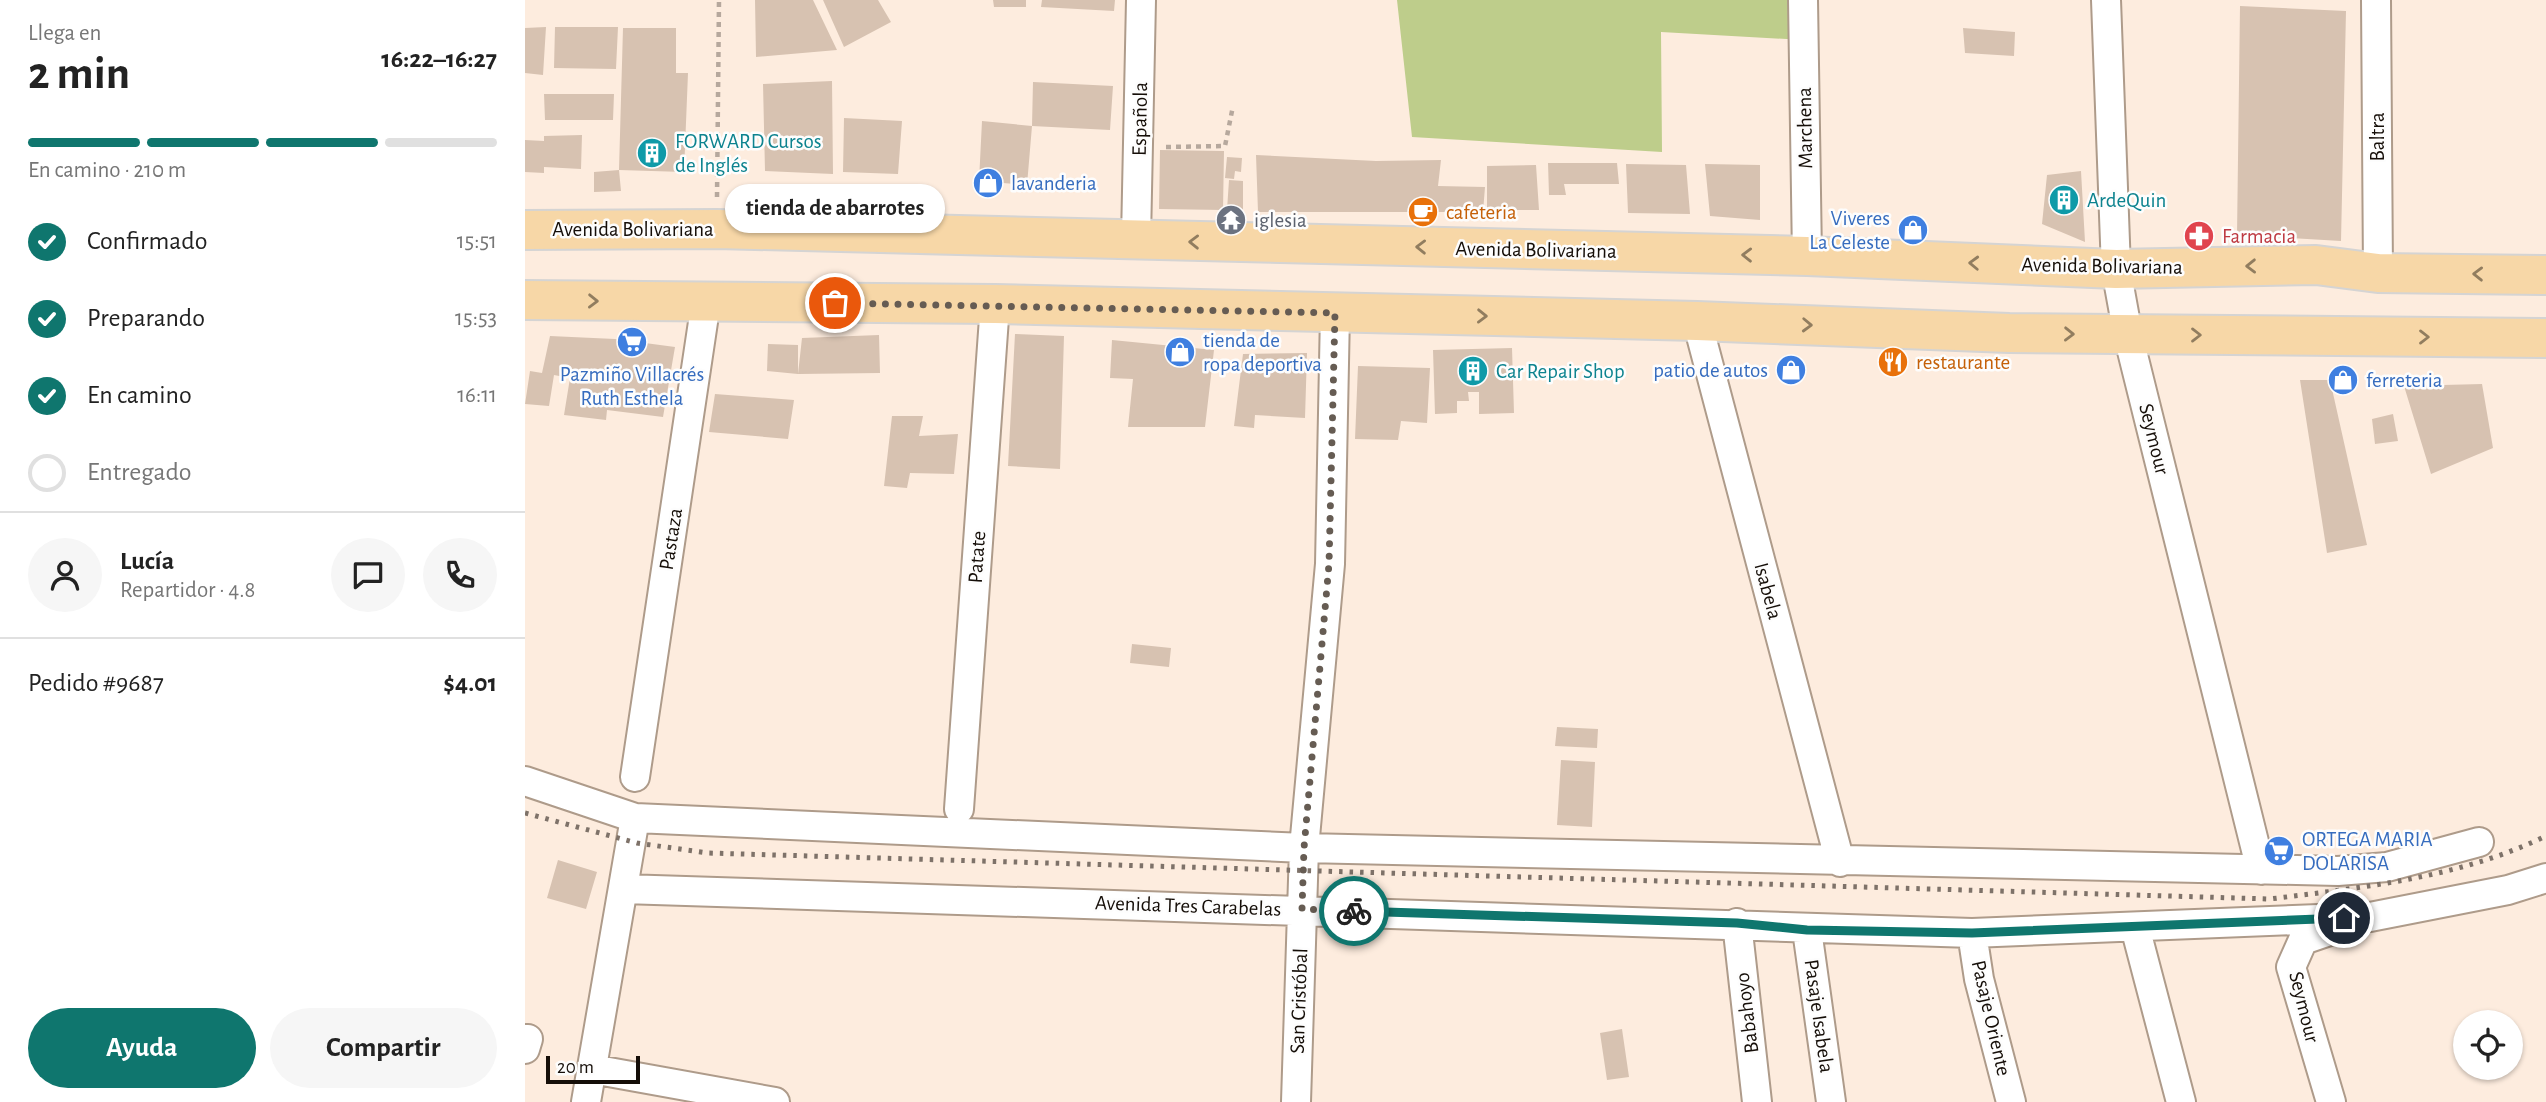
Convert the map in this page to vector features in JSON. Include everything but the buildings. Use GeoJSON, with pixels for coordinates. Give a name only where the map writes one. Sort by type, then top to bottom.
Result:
{"type":"FeatureCollection","features":[{"type":"Feature","properties":{"kind":"main road","name":"Avenida Bolivariana"},"geometry":{"type":"LineString","coordinates":[[525,230],[717,229],[1807,256],[2116,269],[2316,265],[2378,273],[2546,275]]}},
{"type":"Feature","properties":{"kind":"main road"},"geometry":{"type":"LineString","coordinates":[[525,300],[995,304],[2128,334],[2546,338]]}},
{"type":"Feature","properties":{"kind":"street","name":"Española"},"geometry":{"type":"LineString","coordinates":[[1136,239],[1140,150],[1141,0]]}},
{"type":"Feature","properties":{"kind":"street","name":"Marchena"},"geometry":{"type":"LineString","coordinates":[[1804,0],[1807,256]]}},
{"type":"Feature","properties":{"kind":"street","name":"Seymour"},"geometry":{"type":"LineString","coordinates":[[2106,0],[2116,269],[2128,334],[2261,870]]}},
{"type":"Feature","properties":{"kind":"street","name":"Baltra"},"geometry":{"type":"LineString","coordinates":[[2376,0],[2378,273]]}},
{"type":"Feature","properties":{"kind":"street","name":"Pastaza"},"geometry":{"type":"LineString","coordinates":[[635,776],[706,302]]}},
{"type":"Feature","properties":{"kind":"street","name":"Patate"},"geometry":{"type":"LineString","coordinates":[[959,809],[995,304]]}},
{"type":"Feature","properties":{"kind":"street","name":"San Cristóbal"},"geometry":{"type":"LineString","coordinates":[[1296,1102],[1304,848],[1329,564],[1335,313]]}},
{"type":"Feature","properties":{"kind":"street","name":"Isabela"},"geometry":{"type":"LineString","coordinates":[[1697,321],[1840,862]]}},
{"type":"Feature","properties":{"kind":"street"},"geometry":{"type":"LineString","coordinates":[[525,781],[635,818],[1304,848],[2338,871],[2387,867],[2479,842]]}},
{"type":"Feature","properties":{"kind":"street"},"geometry":{"type":"LineString","coordinates":[[586,1102],[635,818]]}},
{"type":"Feature","properties":{"kind":"street","name":"Avenida Tres Carabelas"},"geometry":{"type":"LineString","coordinates":[[623,889],[1737,923],[1807,930],[1972,933],[2370,917],[2508,891],[2546,878]]}},
{"type":"Feature","properties":{"kind":"street","name":"Seymour"},"geometry":{"type":"LineString","coordinates":[[2331,1102],[2291,967],[2303,940],[2370,917]]}},
{"type":"Feature","properties":{"kind":"street","name":"Babahoyo"},"geometry":{"type":"LineString","coordinates":[[1737,923],[1757,1102]]}},
{"type":"Feature","properties":{"kind":"street"},"geometry":{"type":"LineString","coordinates":[[2135,927],[2181,1102]]}},
{"type":"Feature","properties":{"kind":"street","name":"Pasaje Isabela"},"geometry":{"type":"LineString","coordinates":[[1807,930],[1831,1102]]}},
{"type":"Feature","properties":{"kind":"street","name":"Pasaje Oriente"},"geometry":{"type":"LineString","coordinates":[[1972,933],[1979,979],[2011,1102]]}},
{"type":"Feature","properties":{"kind":"street"},"geometry":{"type":"LineString","coordinates":[[592,1069],[775,1102]]}},
{"type":"Feature","properties":{"kind":"path"},"geometry":{"type":"LineString","coordinates":[[717,173],[719,0]]}},
{"type":"Feature","properties":{"kind":"path"},"geometry":{"type":"LineString","coordinates":[[1140,150],[1225,146],[1233,106]]}},
{"type":"Feature","properties":{"kind":"green space"},"geometry":{"type":"Polygon","coordinates":[[[1397,0],[1803,0],[1804,40],[1661,32],[1662,152],[1412,137],[1397,0]]]}},
{"type":"Feature","properties":{"kind":"railway"},"geometry":{"type":"LineString","coordinates":[[525,813],[637,843],[708,853],[2270,899],[2411,879],[2480,862],[2546,836]]}},
{"type":"Feature","properties":{"kind":"way so far"},"geometry":{"type":"LineString","coordinates":[[835,303],[995,304],[1335,313],[1329,564],[1304,848],[1302,909],[1354,911]]}},
{"type":"Feature","properties":{"kind":"place","name":"FORWARD Cursos de Inglés"},"geometry":{"type":"Point","coordinates":[652,153]}},
{"type":"Feature","properties":{"kind":"place","name":"lavanderia"},"geometry":{"type":"Point","coordinates":[988,183]}},
{"type":"Feature","properties":{"kind":"place","name":"ArdeQuin"},"geometry":{"type":"Point","coordinates":[2064,200]}},
{"type":"Feature","properties":{"kind":"place","name":"cafeteria"},"geometry":{"type":"Point","coordinates":[1423,212]}},
{"type":"Feature","properties":{"kind":"place","name":"iglesia"},"geometry":{"type":"Point","coordinates":[1231,220]}},
{"type":"Feature","properties":{"kind":"place","name":"Viveres La Celeste"},"geometry":{"type":"Point","coordinates":[1913,230]}},
{"type":"Feature","properties":{"kind":"place","name":"Farmacia"},"geometry":{"type":"Point","coordinates":[2199,236]}},
{"type":"Feature","properties":{"kind":"place","name":"tienda de abarrotes"},"geometry":{"type":"Point","coordinates":[835,303]}},
{"type":"Feature","properties":{"kind":"place","name":"Pazmiño Villacrés Ruth Esthela"},"geometry":{"type":"Point","coordinates":[632,342]}},
{"type":"Feature","properties":{"kind":"place","name":"tienda de ropa deportiva"},"geometry":{"type":"Point","coordinates":[1180,352]}},
{"type":"Feature","properties":{"kind":"place","name":"restaurante"},"geometry":{"type":"Point","coordinates":[1893,362]}},
{"type":"Feature","properties":{"kind":"place","name":"patio de autos"},"geometry":{"type":"Point","coordinates":[1791,370]}},
{"type":"Feature","properties":{"kind":"place","name":"Car Repair Shop"},"geometry":{"type":"Point","coordinates":[1473,371]}},
{"type":"Feature","properties":{"kind":"place","name":"ferreteria"},"geometry":{"type":"Point","coordinates":[2343,380]}},
{"type":"Feature","properties":{"kind":"place","name":"ORTEGA MARIA DOLARISA"},"geometry":{"type":"Point","coordinates":[2279,851]}},
{"type":"Feature","properties":{"kind":"route"},"geometry":{"type":"LineString","coordinates":[[1354,911],[1737,923],[1807,930],[1972,933],[2344,918]]}}]}
